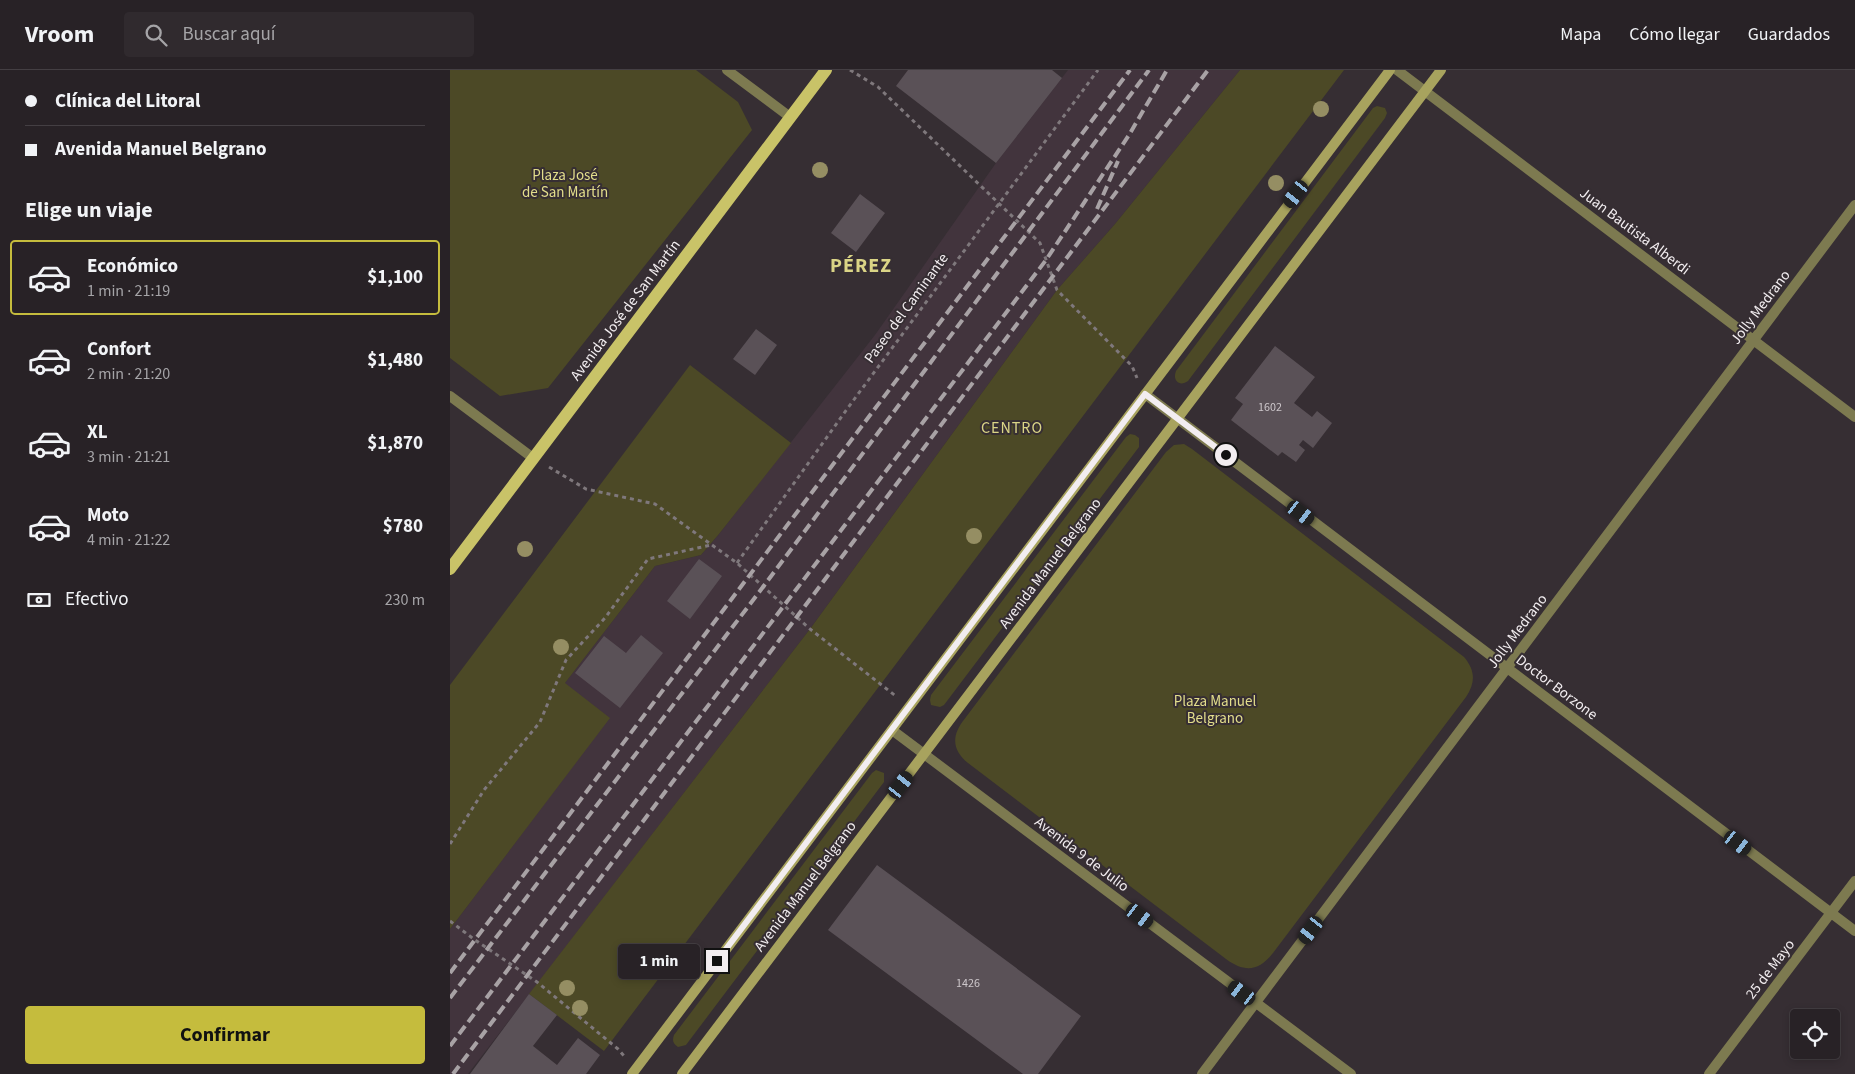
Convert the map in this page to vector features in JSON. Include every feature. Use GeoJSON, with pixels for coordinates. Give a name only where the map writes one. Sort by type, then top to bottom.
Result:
{"type":"FeatureCollection","features":[{"type":"Feature","properties":{"kind":"main road","name":"Avenida José de San Martín"},"geometry":{"type":"LineString","coordinates":[[450,569],[826,70]]}},
{"type":"Feature","properties":{"kind":"main road","name":"Avenida Manuel Belgrano"},"geometry":{"type":"LineString","coordinates":[[637,1072],[908,708],[1390,70]]}},
{"type":"Feature","properties":{"kind":"main road","name":"Avenida Manuel Belgrano"},"geometry":{"type":"LineString","coordinates":[[682,1074],[1441,70]]}},
{"type":"Feature","properties":{"kind":"street"},"geometry":{"type":"LineString","coordinates":[[727,70],[790,117]]}},
{"type":"Feature","properties":{"kind":"street","name":"Juan Bautista Alberdi"},"geometry":{"type":"LineString","coordinates":[[1397,70],[1855,416]]}},
{"type":"Feature","properties":{"kind":"street","name":"Jolly Medrano"},"geometry":{"type":"LineString","coordinates":[[1202,1074],[1855,205]]}},
{"type":"Feature","properties":{"kind":"street","name":"Doctor Borzone"},"geometry":{"type":"LineString","coordinates":[[1145,394],[1855,931]]}},
{"type":"Feature","properties":{"kind":"street"},"geometry":{"type":"LineString","coordinates":[[450,396],[533,458]]}},
{"type":"Feature","properties":{"kind":"street","name":"Avenida 9 de Julio"},"geometry":{"type":"LineString","coordinates":[[892,730],[1351,1074]]}},
{"type":"Feature","properties":{"kind":"street","name":"25 de Mayo"},"geometry":{"type":"LineString","coordinates":[[1710,1074],[1855,881]]}},
{"type":"Feature","properties":{"kind":"path"},"geometry":{"type":"LineString","coordinates":[[850,70],[878,86],[1040,244],[1057,290],[1132,366],[1145,394]]}},
{"type":"Feature","properties":{"kind":"path","name":"Paseo del Caminante"},"geometry":{"type":"LineString","coordinates":[[737,563],[846,409],[1098,70]]}},
{"type":"Feature","properties":{"kind":"path"},"geometry":{"type":"LineString","coordinates":[[533,458],[586,489],[655,504],[737,563],[810,629],[897,697],[908,708]]}},
{"type":"Feature","properties":{"kind":"path"},"geometry":{"type":"LineString","coordinates":[[450,844],[484,790],[540,722],[566,660],[604,618],[648,559],[711,545]]}},
{"type":"Feature","properties":{"kind":"path"},"geometry":{"type":"LineString","coordinates":[[450,920],[474,940],[537,982],[618,1049],[637,1072]]}},
{"type":"Feature","properties":{"kind":"shaded area"},"geometry":{"type":"Polygon","coordinates":[[[1068,70],[1240,70],[1115,224],[1057,290],[810,629],[468,1074],[450,1074],[450,929],[609,718],[564,684],[655,566],[701,555],[719,534],[875,335],[996,163],[1068,70]]]}},
{"type":"Feature","properties":{"kind":"green space","name":"Plaza José de San Martín"},"geometry":{"type":"Polygon","coordinates":[[[450,70],[696,70],[738,102],[752,130],[548,388],[500,396],[450,358],[450,70]]]}},
{"type":"Feature","properties":{"kind":"green space"},"geometry":{"type":"Polygon","coordinates":[[[1240,70],[1344,70],[604,1051],[529,994],[810,629],[1057,290],[1115,224],[1240,70]]]}},
{"type":"Feature","properties":{"kind":"green space"},"geometry":{"type":"Polygon","coordinates":[[[1377,106],[1385,108],[1387,113],[1385,118],[1188,381],[1185,383],[1178,382],[1175,378],[1176,371],[1373,108],[1377,106]]]}},
{"type":"Feature","properties":{"kind":"green space"},"geometry":{"type":"Polygon","coordinates":[[[690,365],[791,443],[701,555],[655,566],[565,683],[610,718],[450,929],[450,685],[690,365]]]}},
{"type":"Feature","properties":{"kind":"green space"},"geometry":{"type":"Polygon","coordinates":[[[1130,434],[1139,438],[1139,447],[944,705],[940,707],[931,705],[931,695],[1130,434]]]}},
{"type":"Feature","properties":{"kind":"green space","name":"Plaza Manuel Belgrano"},"geometry":{"type":"Polygon","coordinates":[[[1184,444],[1464,657],[1473,676],[1473,681],[1466,697],[1273,953],[1268,959],[1251,968],[1233,964],[1226,959],[968,763],[959,754],[955,744],[955,738],[963,721],[1166,452],[1174,445],[1184,444]]]}},
{"type":"Feature","properties":{"kind":"green space"},"geometry":{"type":"Polygon","coordinates":[[[876,770],[884,773],[884,782],[686,1045],[678,1047],[673,1042],[674,1035],[876,770]]]}},
{"type":"Feature","properties":{"kind":"building"},"geometry":{"type":"Polygon","coordinates":[[[908,70],[1052,70],[1062,78],[996,163],[896,86],[908,70]]]}},
{"type":"Feature","properties":{"kind":"building"},"geometry":{"type":"Polygon","coordinates":[[[860,194],[885,213],[856,252],[831,233],[860,194]]]}},
{"type":"Feature","properties":{"kind":"building"},"geometry":{"type":"Polygon","coordinates":[[[756,329],[777,345],[755,375],[733,359],[756,329]]]}},
{"type":"Feature","properties":{"kind":"building"},"geometry":{"type":"Polygon","coordinates":[[[1275,346],[1315,377],[1294,403],[1312,417],[1317,411],[1332,423],[1313,448],[1303,440],[1299,445],[1305,450],[1296,462],[1282,452],[1278,456],[1231,420],[1243,404],[1235,398],[1275,346]]]}},
{"type":"Feature","properties":{"kind":"building"},"geometry":{"type":"Polygon","coordinates":[[[699,559],[722,576],[690,619],[667,601],[699,559]]]}},
{"type":"Feature","properties":{"kind":"building"},"geometry":{"type":"Polygon","coordinates":[[[641,635],[663,653],[620,708],[575,673],[604,636],[626,653],[641,635]]]}},
{"type":"Feature","properties":{"kind":"building"},"geometry":{"type":"Polygon","coordinates":[[[877,865],[1081,1016],[1038,1074],[1023,1074],[828,930],[877,865]]]}},
{"type":"Feature","properties":{"kind":"building"},"geometry":{"type":"Polygon","coordinates":[[[529,994],[557,1015],[533,1046],[557,1065],[578,1038],[600,1055],[586,1074],[470,1074],[529,994]]]}},
{"type":"Feature","properties":{"kind":"railway"},"geometry":{"type":"LineString","coordinates":[[450,973],[1130,70]]}},
{"type":"Feature","properties":{"kind":"railway"},"geometry":{"type":"LineString","coordinates":[[450,998],[763,587],[1149,70]]}},
{"type":"Feature","properties":{"kind":"railway"},"geometry":{"type":"LineString","coordinates":[[450,1046],[1046,260],[1129,135],[1167,70]]}},
{"type":"Feature","properties":{"kind":"railway"},"geometry":{"type":"LineString","coordinates":[[453,1074],[1208,70]]}},
{"type":"Feature","properties":{"kind":"railway"},"geometry":{"type":"LineString","coordinates":[[1097,209],[1118,161]]}},
{"type":"Feature","properties":{"kind":"district","name":"PÉREZ"},"geometry":{"type":"Point","coordinates":[861,265]}},
{"type":"Feature","properties":{"kind":"district","name":"CENTRO"},"geometry":{"type":"Point","coordinates":[1012,427]}},
{"type":"Feature","properties":{"kind":"route"},"geometry":{"type":"LineString","coordinates":[[717,961],[1145,394],[1226,455]]}}]}
